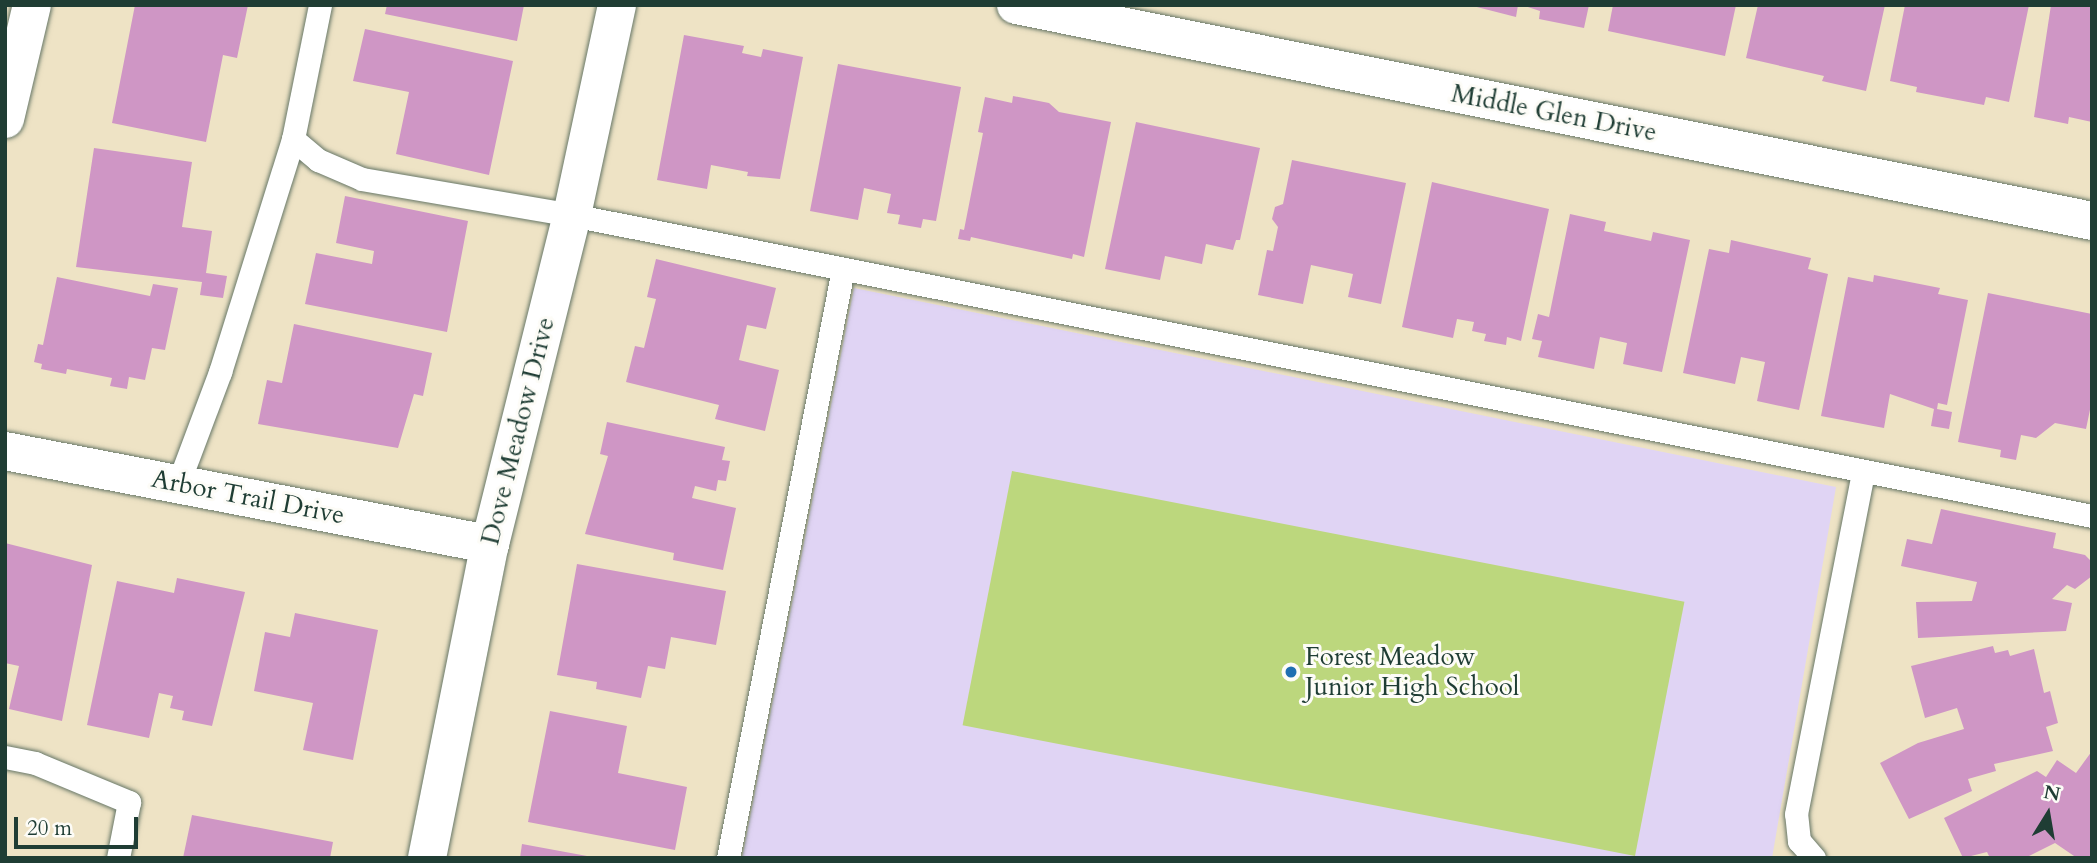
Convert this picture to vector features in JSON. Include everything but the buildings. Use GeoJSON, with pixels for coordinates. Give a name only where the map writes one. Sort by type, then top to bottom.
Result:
{"type":"FeatureCollection","features":[{"type":"Feature","properties":{"kind":"street"},"geometry":{"type":"LineString","coordinates":[[6,116],[32,5]]}},
{"type":"Feature","properties":{"kind":"street","name":"Dove Meadow Drive"},"geometry":{"type":"LineString","coordinates":[[428,858],[490,544],[572,215],[617,5]]}},
{"type":"Feature","properties":{"kind":"street","name":"Middle Glen Drive"},"geometry":{"type":"LineString","coordinates":[[1016,5],[2092,221]]}},
{"type":"Feature","properties":{"kind":"street","name":"Arbor Trail Drive"},"geometry":{"type":"LineString","coordinates":[[5,451],[490,544]]}},
{"type":"Feature","properties":{"kind":"lane"},"geometry":{"type":"LineString","coordinates":[[178,484],[220,372],[293,139],[320,5]]}},
{"type":"Feature","properties":{"kind":"lane"},"geometry":{"type":"LineString","coordinates":[[293,139],[318,160],[362,179],[572,215],[1863,473],[2092,516]]}},
{"type":"Feature","properties":{"kind":"lane"},"geometry":{"type":"LineString","coordinates":[[728,858],[843,270]]}},
{"type":"Feature","properties":{"kind":"lane"},"geometry":{"type":"LineString","coordinates":[[1814,858],[1799,841],[1796,814],[1863,473]]}},
{"type":"Feature","properties":{"kind":"lane"},"geometry":{"type":"LineString","coordinates":[[5,757],[35,763],[128,802],[118,858]]}},
{"type":"Feature","properties":{"kind":"shaded area","name":"Forest Meadow Junior High School"},"geometry":{"type":"Polygon","coordinates":[[[854,288],[1836,487],[1772,858],[742,858],[854,288]]]}},
{"type":"Feature","properties":{"kind":"green space"},"geometry":{"type":"Polygon","coordinates":[[[1012,471],[1684,602],[1635,856],[963,725],[1012,471]]]}},
{"type":"Feature","properties":{"kind":"place","name":"Forest Meadow Junior High School"},"geometry":{"type":"Point","coordinates":[1291,672]}}]}
